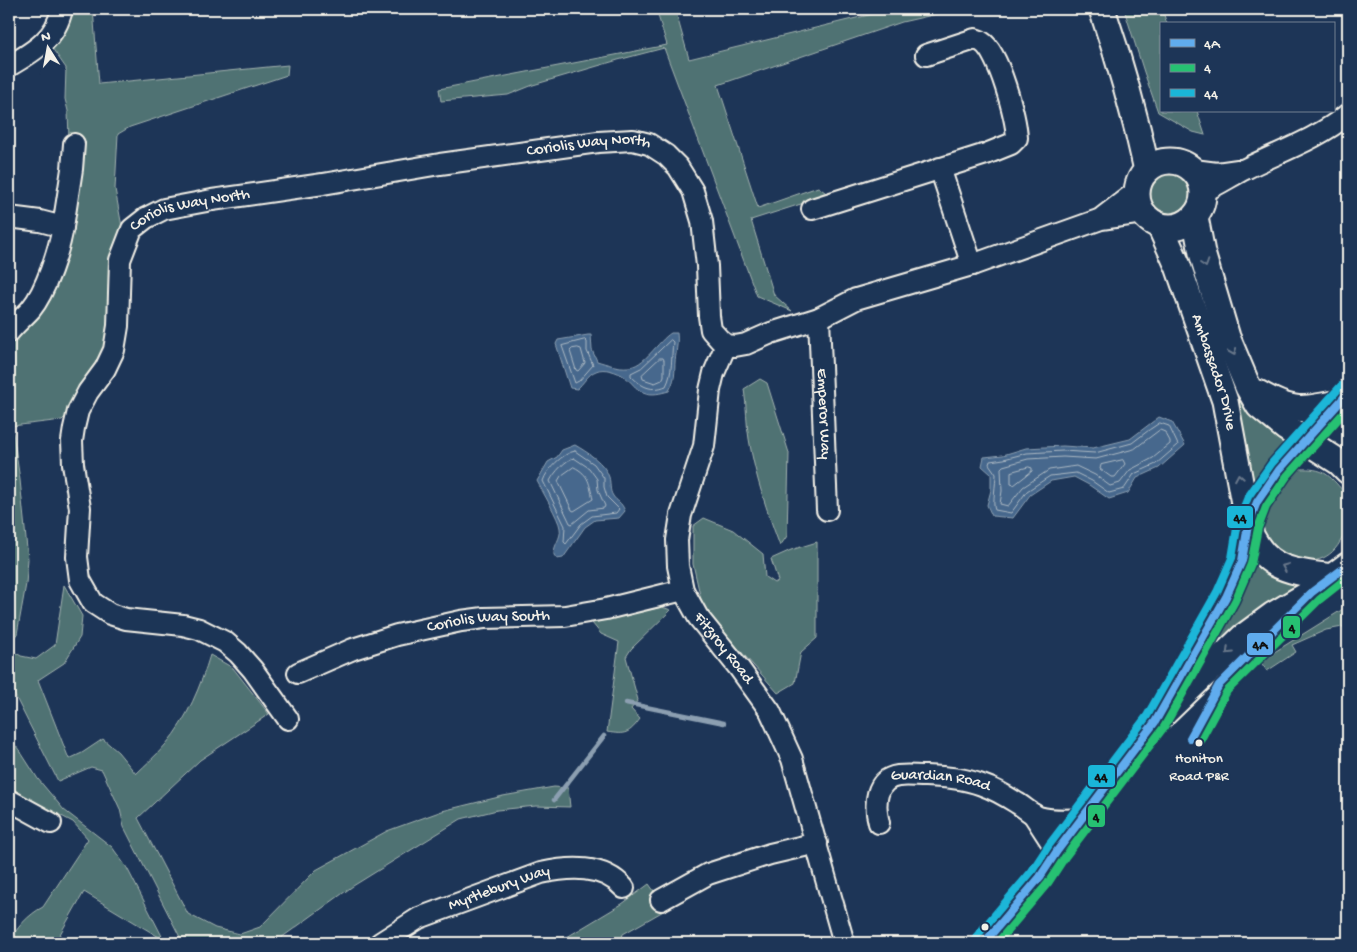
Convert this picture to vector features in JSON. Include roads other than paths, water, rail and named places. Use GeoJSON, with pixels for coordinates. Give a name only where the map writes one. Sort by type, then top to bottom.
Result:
{"type":"FeatureCollection","features":[{"type":"Feature","properties":{"kind":"main road","name":"Ambassador Drive"},"geometry":{"type":"LineString","coordinates":[[1102,9],[1138,129],[1150,192],[1225,401],[1248,526]]}},
{"type":"Feature","properties":{"kind":"main road"},"geometry":{"type":"LineString","coordinates":[[1181,162],[1199,181],[1202,205],[1195,217],[1179,226],[1150,192],[1181,162]]}},
{"type":"Feature","properties":{"kind":"main road","name":"Ambassador Drive"},"geometry":{"type":"LineString","coordinates":[[1195,217],[1202,253],[1227,338],[1248,387],[1259,406],[1286,428],[1340,462],[1348,471]]}},
{"type":"Feature","properties":{"kind":"main road"},"geometry":{"type":"LineString","coordinates":[[1248,387],[1277,404],[1300,410],[1314,409],[1345,397]]}},
{"type":"Feature","properties":{"kind":"main road"},"geometry":{"type":"LineString","coordinates":[[984,943],[1040,877],[1057,851],[1156,722],[1226,596],[1242,561],[1248,526],[1257,502],[1279,470],[1345,397]]}},
{"type":"Feature","properties":{"kind":"main road"},"geometry":{"type":"LineString","coordinates":[[1248,526],[1253,541],[1263,556],[1276,564],[1294,571],[1340,574]]}},
{"type":"Feature","properties":{"kind":"main road"},"geometry":{"type":"LineString","coordinates":[[1156,722],[1243,637],[1272,615],[1340,574]]}},
{"type":"Feature","properties":{"kind":"street"},"geometry":{"type":"LineString","coordinates":[[9,66],[32,53],[45,41],[60,19],[62,9]]}},
{"type":"Feature","properties":{"kind":"street"},"geometry":{"type":"LineString","coordinates":[[812,209],[986,154],[1011,144],[1017,138],[1012,104],[994,56],[983,42],[975,39],[926,55]]}},
{"type":"Feature","properties":{"kind":"street"},"geometry":{"type":"LineString","coordinates":[[1199,181],[1217,173],[1243,170],[1304,142],[1341,121],[1348,114]]}},
{"type":"Feature","properties":{"kind":"street","name":"Coriolis Way North"},"geometry":{"type":"LineString","coordinates":[[288,719],[253,670],[225,642],[213,635],[183,625],[126,619],[110,614],[93,603],[80,580],[77,557],[80,508],[73,464],[72,441],[78,411],[88,392],[105,369],[114,350],[118,326],[120,260],[132,229],[146,218],[164,209],[212,200],[323,184],[440,164],[598,142],[633,140],[649,144],[666,155],[678,166],[693,191],[702,221],[711,330],[726,345]]}},
{"type":"Feature","properties":{"kind":"street"},"geometry":{"type":"LineString","coordinates":[[9,332],[20,318],[31,309],[49,276],[63,228],[74,144]]}},
{"type":"Feature","properties":{"kind":"street"},"geometry":{"type":"LineString","coordinates":[[940,168],[972,265]]}},
{"type":"Feature","properties":{"kind":"street"},"geometry":{"type":"LineString","coordinates":[[726,345],[746,344],[771,333],[819,318],[856,299],[972,265],[1102,218],[1150,192]]}},
{"type":"Feature","properties":{"kind":"street"},"geometry":{"type":"LineString","coordinates":[[9,217],[40,221],[63,228]]}},
{"type":"Feature","properties":{"kind":"street","name":"Emperor Way"},"geometry":{"type":"LineString","coordinates":[[819,318],[827,510]]}},
{"type":"Feature","properties":{"kind":"street","name":"Fitzroy Road"},"geometry":{"type":"LineString","coordinates":[[726,345],[714,373],[710,390],[704,446],[682,515],[677,540],[678,566],[683,590],[698,617],[740,668],[770,711],[797,771],[844,943]]}},
{"type":"Feature","properties":{"kind":"street","name":"Coriolis Way South"},"geometry":{"type":"LineString","coordinates":[[298,673],[353,649],[397,635],[461,621],[484,618],[565,616],[606,609],[683,590]]}},
{"type":"Feature","properties":{"kind":"street"},"geometry":{"type":"LineString","coordinates":[[1236,667],[1312,592]]}},
{"type":"Feature","properties":{"kind":"street","name":"Guardian Road"},"geometry":{"type":"LineString","coordinates":[[879,823],[876,813],[876,798],[880,787],[896,776],[947,777],[982,784],[1007,796],[1038,816],[1057,820],[1082,819]]}},
{"type":"Feature","properties":{"kind":"street"},"geometry":{"type":"LineString","coordinates":[[9,800],[51,823]]}},
{"type":"Feature","properties":{"kind":"street","name":"Guardian Road"},"geometry":{"type":"LineString","coordinates":[[1033,814],[1057,851]]}},
{"type":"Feature","properties":{"kind":"street"},"geometry":{"type":"LineString","coordinates":[[661,900],[708,874],[770,854],[817,843]]}},
{"type":"Feature","properties":{"kind":"street","name":"Myrtlebury Way"},"geometry":{"type":"LineString","coordinates":[[380,943],[419,918],[541,873],[558,869],[592,870],[608,875],[618,881],[624,888]]}},
{"type":"Feature","properties":{"kind":"water"},"geometry":{"type":"Polygon","coordinates":[[[671,333],[677,333],[674,376],[669,391],[656,394],[643,392],[622,375],[603,370],[590,374],[577,389],[570,388],[556,344],[558,340],[591,335],[592,350],[597,361],[628,367],[640,363],[671,333]]]}},
{"type":"Feature","properties":{"kind":"water"},"geometry":{"type":"Polygon","coordinates":[[[1159,417],[1172,422],[1185,445],[1159,468],[1137,478],[1128,493],[1109,499],[1074,477],[1051,481],[1030,495],[1013,518],[992,516],[987,505],[991,490],[991,474],[982,466],[984,457],[1003,455],[1026,448],[1063,446],[1093,448],[1130,439],[1159,417]]]}},
{"type":"Feature","properties":{"kind":"water"},"geometry":{"type":"Polygon","coordinates":[[[575,445],[595,458],[604,467],[609,477],[612,494],[625,511],[619,518],[595,520],[585,527],[563,558],[557,559],[554,551],[560,535],[559,524],[537,481],[548,462],[557,457],[562,450],[575,445]]]}},
{"type":"Feature","properties":{"kind":"waterway"},"geometry":{"type":"LineString","coordinates":[[626,703],[724,723]]}},
{"type":"Feature","properties":{"kind":"waterway"},"geometry":{"type":"LineString","coordinates":[[554,800],[604,736]]}},
{"type":"Feature","properties":{"kind":"place","name":"Honiton Road P&R"},"geometry":{"type":"Point","coordinates":[1199,743]}}]}
